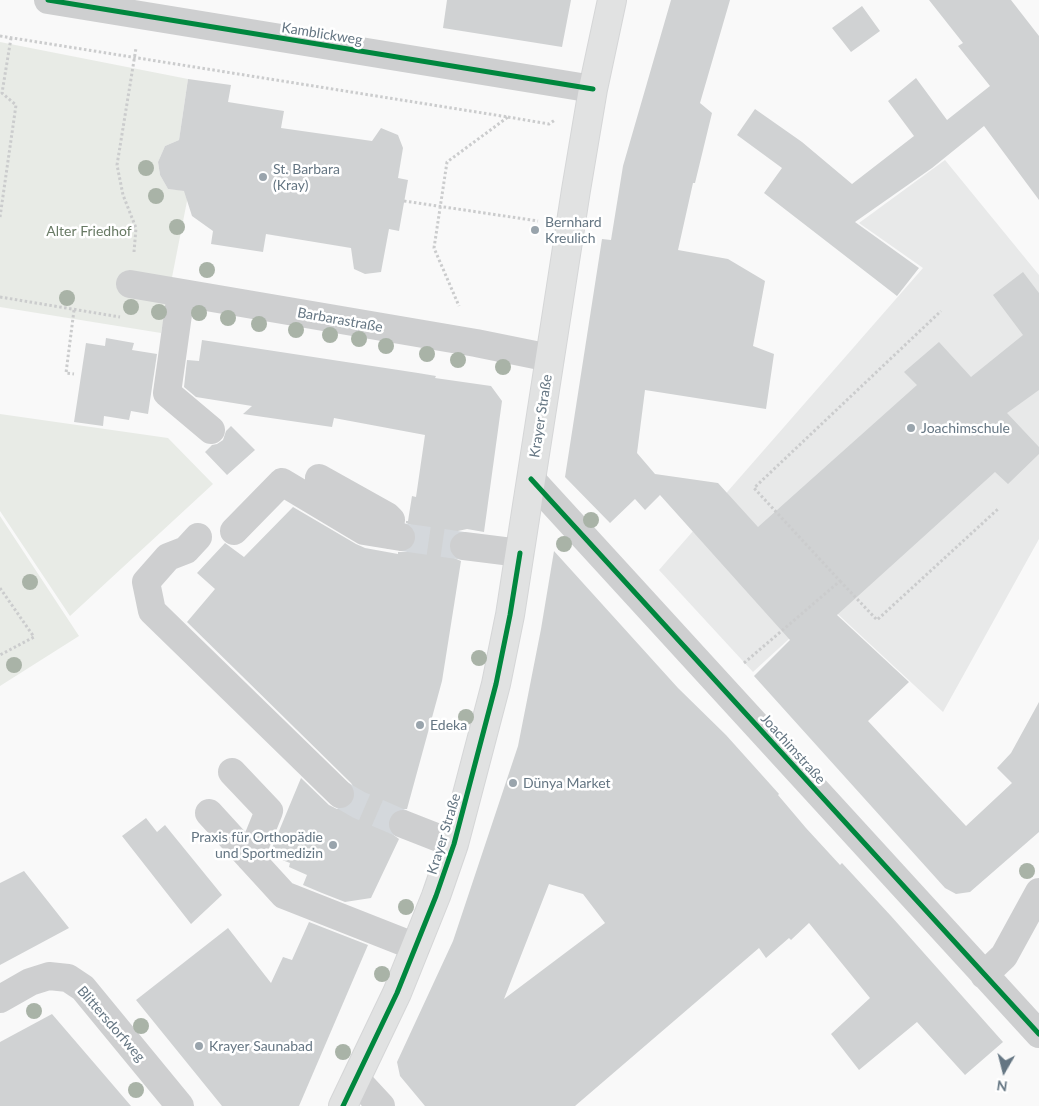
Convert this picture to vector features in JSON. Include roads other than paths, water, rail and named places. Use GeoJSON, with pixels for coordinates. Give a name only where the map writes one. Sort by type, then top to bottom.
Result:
{"type":"FeatureCollection","features":[{"type":"Feature","properties":{"kind":"main road","name":"Krayer Straße"},"geometry":{"type":"LineString","coordinates":[[343,1106],[393,1001],[416,947],[454,844],[496,684],[510,615],[593,89],[612,0]]}},
{"type":"Feature","properties":{"kind":"street","name":"Kamblickweg"},"geometry":{"type":"LineString","coordinates":[[48,0],[593,89]]}},
{"type":"Feature","properties":{"kind":"street","name":"Barbarastraße"},"geometry":{"type":"LineString","coordinates":[[130,284],[476,343],[550,358]]}},
{"type":"Feature","properties":{"kind":"street"},"geometry":{"type":"LineString","coordinates":[[181,293],[166,393],[211,430]]}},
{"type":"Feature","properties":{"kind":"street"},"geometry":{"type":"LineString","coordinates":[[234,531],[282,482],[364,531],[395,536],[391,520],[387,516],[319,478]]}},
{"type":"Feature","properties":{"kind":"street","name":"Joachimstraße"},"geometry":{"type":"LineString","coordinates":[[531,479],[1039,1034]]}},
{"type":"Feature","properties":{"kind":"street"},"geometry":{"type":"LineString","coordinates":[[198,538],[186,550],[168,557],[146,582],[152,611],[340,794]]}},
{"type":"Feature","properties":{"kind":"street"},"geometry":{"type":"LineString","coordinates":[[464,546],[520,553]]}},
{"type":"Feature","properties":{"kind":"street"},"geometry":{"type":"LineString","coordinates":[[232,772],[269,811],[250,858]]}},
{"type":"Feature","properties":{"kind":"street"},"geometry":{"type":"LineString","coordinates":[[209,813],[284,895],[416,947]]}},
{"type":"Feature","properties":{"kind":"street"},"geometry":{"type":"LineString","coordinates":[[403,824],[454,844]]}},
{"type":"Feature","properties":{"kind":"street"},"geometry":{"type":"LineString","coordinates":[[984,975],[1004,956],[1039,892]]}},
{"type":"Feature","properties":{"kind":"street","name":"Blittersdorfweg"},"geometry":{"type":"LineString","coordinates":[[0,999],[30,982],[49,976],[68,978],[83,988],[180,1106]]}},
{"type":"Feature","properties":{"kind":"street"},"geometry":{"type":"LineString","coordinates":[[356,1079],[381,1106]]}},
{"type":"Feature","properties":{"kind":"tunnel"},"geometry":{"type":"LineString","coordinates":[[401,537],[464,546]]}},
{"type":"Feature","properties":{"kind":"tunnel"},"geometry":{"type":"LineString","coordinates":[[340,794],[359,805],[403,824]]}},
{"type":"Feature","properties":{"kind":"place","name":"St. Barbara (Kray)"},"geometry":{"type":"Point","coordinates":[263,177]}},
{"type":"Feature","properties":{"kind":"place","name":"Bernhard Kreulich"},"geometry":{"type":"Point","coordinates":[535,230]}},
{"type":"Feature","properties":{"kind":"place","name":"Joachimschule"},"geometry":{"type":"Point","coordinates":[911,428]}},
{"type":"Feature","properties":{"kind":"place","name":"Edeka"},"geometry":{"type":"Point","coordinates":[420,725]}},
{"type":"Feature","properties":{"kind":"place","name":"Dünya Market"},"geometry":{"type":"Point","coordinates":[513,783]}},
{"type":"Feature","properties":{"kind":"place","name":"Praxis für Orthopädie und Sportmedizin"},"geometry":{"type":"Point","coordinates":[333,845]}},
{"type":"Feature","properties":{"kind":"place","name":"Krayer Saunabad"},"geometry":{"type":"Point","coordinates":[199,1046]}},
{"type":"Feature","properties":{"kind":"park label","name":"Alter Friedhof"},"geometry":{"type":"Point","coordinates":[89,231]}}]}
